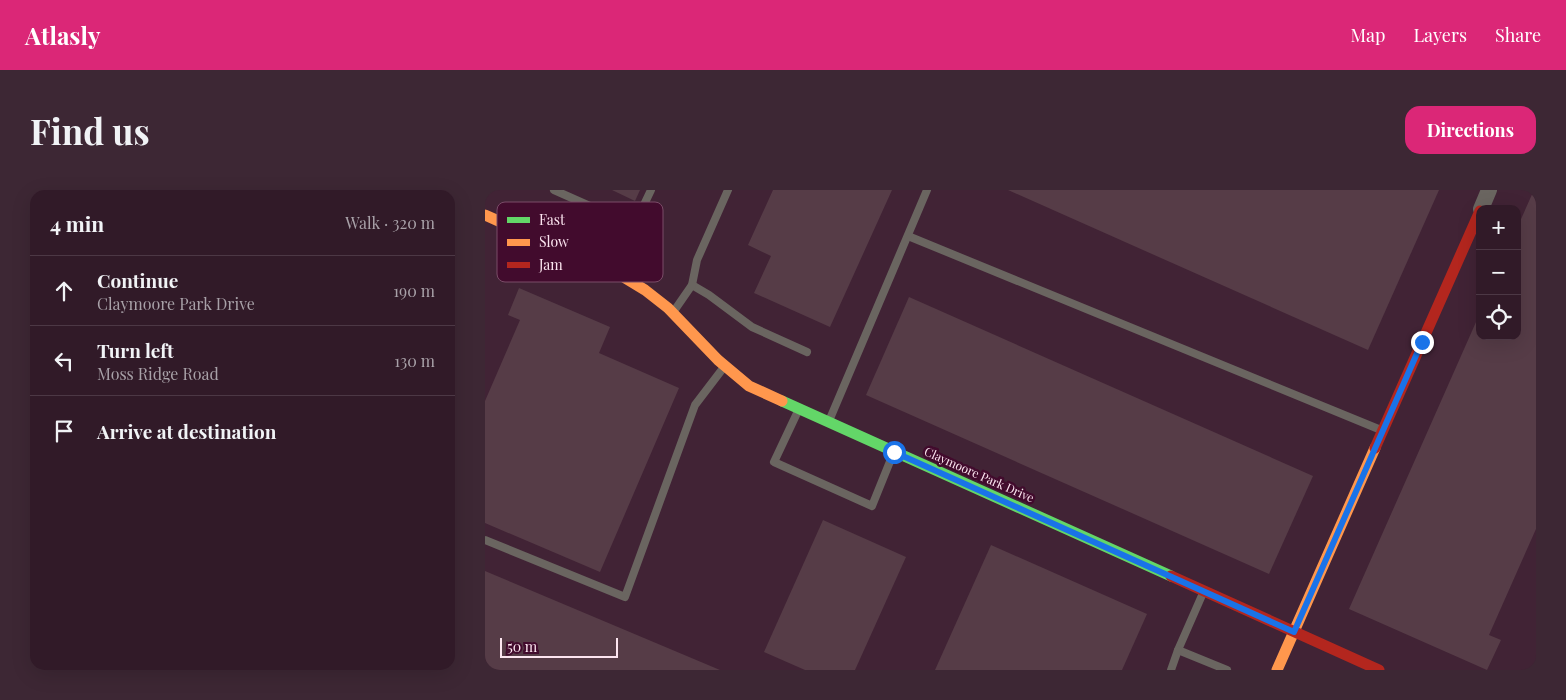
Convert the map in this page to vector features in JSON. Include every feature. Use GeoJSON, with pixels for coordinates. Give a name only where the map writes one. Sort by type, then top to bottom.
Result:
{"type":"FeatureCollection","features":[{"type":"Feature","properties":{"kind":"street"},"geometry":{"type":"LineString","coordinates":[[1482,205],[1489,190]]}},
{"type":"Feature","properties":{"kind":"street"},"geometry":{"type":"LineString","coordinates":[[1277,670],[1476,219]]}},
{"type":"Feature","properties":{"kind":"street","name":"Claymoore Park Drive"},"geometry":{"type":"LineString","coordinates":[[632,282],[645,290],[673,313],[725,366],[749,386],[1379,670]]}},
{"type":"Feature","properties":{"kind":"lane"},"geometry":{"type":"LineString","coordinates":[[554,190],[581,202]]}},
{"type":"Feature","properties":{"kind":"lane"},"geometry":{"type":"LineString","coordinates":[[646,202],[651,190]]}},
{"type":"Feature","properties":{"kind":"lane"},"geometry":{"type":"LineString","coordinates":[[673,313],[691,285],[697,260],[728,190]]}},
{"type":"Feature","properties":{"kind":"lane"},"geometry":{"type":"LineString","coordinates":[[828,422],[927,190]]}},
{"type":"Feature","properties":{"kind":"lane"},"geometry":{"type":"LineString","coordinates":[[908,236],[1383,431]]}},
{"type":"Feature","properties":{"kind":"lane"},"geometry":{"type":"LineString","coordinates":[[691,285],[709,295],[752,327],[807,352]]}},
{"type":"Feature","properties":{"kind":"lane"},"geometry":{"type":"LineString","coordinates":[[485,540],[625,597],[695,406],[725,366]]}},
{"type":"Feature","properties":{"kind":"lane"},"geometry":{"type":"LineString","coordinates":[[799,409],[774,462],[872,506],[894,452]]}},
{"type":"Feature","properties":{"kind":"lane"},"geometry":{"type":"LineString","coordinates":[[1171,670],[1203,592]]}},
{"type":"Feature","properties":{"kind":"lane"},"geometry":{"type":"LineString","coordinates":[[1178,650],[1227,670]]}},
{"type":"Feature","properties":{"kind":"building"},"geometry":{"type":"Polygon","coordinates":[[[612,190],[640,190],[635,201],[612,190]]]}},
{"type":"Feature","properties":{"kind":"building"},"geometry":{"type":"Polygon","coordinates":[[[773,190],[892,190],[830,327],[754,293],[771,256],[748,245],[773,190]]]}},
{"type":"Feature","properties":{"kind":"building"},"geometry":{"type":"Polygon","coordinates":[[[1008,190],[1439,190],[1368,350],[1008,190]]]}},
{"type":"Feature","properties":{"kind":"building"},"geometry":{"type":"Polygon","coordinates":[[[1534,190],[1536,190],[1536,529],[1489,635],[1501,640],[1487,670],[1349,609],[1476,322],[1476,340],[1521,340],[1521,219],[1534,190]]]}},
{"type":"Feature","properties":{"kind":"building"},"geometry":{"type":"Polygon","coordinates":[[[519,288],[610,327],[599,353],[679,388],[600,572],[485,523],[485,401],[520,320],[508,315],[519,288]]]}},
{"type":"Feature","properties":{"kind":"building"},"geometry":{"type":"Polygon","coordinates":[[[909,297],[1313,476],[1269,574],[866,395],[909,297]]]}},
{"type":"Feature","properties":{"kind":"building"},"geometry":{"type":"Polygon","coordinates":[[[823,520],[906,557],[855,670],[805,670],[764,652],[823,520]]]}},
{"type":"Feature","properties":{"kind":"building"},"geometry":{"type":"Polygon","coordinates":[[[991,545],[1147,614],[1122,670],[935,670],[991,545]]]}},
{"type":"Feature","properties":{"kind":"building"},"geometry":{"type":"Polygon","coordinates":[[[485,571],[720,670],[485,670],[485,571]]]}},
{"type":"Feature","properties":{"kind":"traffic: fast"},"geometry":{"type":"LineString","coordinates":[[782,401],[1171,576]]}},
{"type":"Feature","properties":{"kind":"traffic: slow"},"geometry":{"type":"LineString","coordinates":[[485,215],[497,220]]}},
{"type":"Feature","properties":{"kind":"traffic: slow"},"geometry":{"type":"LineString","coordinates":[[632,282],[668,308],[718,360],[749,386],[782,401]]}},
{"type":"Feature","properties":{"kind":"traffic: slow"},"geometry":{"type":"LineString","coordinates":[[1277,670],[1375,448]]}},
{"type":"Feature","properties":{"kind":"traffic: jam"},"geometry":{"type":"LineString","coordinates":[[1375,448],[1476,220]]}},
{"type":"Feature","properties":{"kind":"traffic: jam"},"geometry":{"type":"LineString","coordinates":[[1171,576],[1379,670]]}},
{"type":"Feature","properties":{"kind":"route"},"geometry":{"type":"LineString","coordinates":[[894,452],[1294,632],[1422,342]]}}]}
